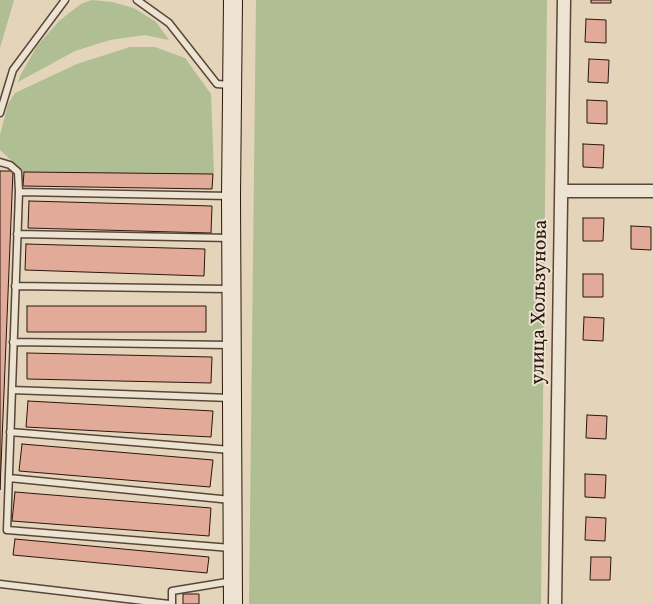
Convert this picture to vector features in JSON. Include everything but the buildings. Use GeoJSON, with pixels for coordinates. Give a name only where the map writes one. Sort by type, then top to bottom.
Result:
{"type":"FeatureCollection","features":[{"type":"Feature","properties":{"kind":"main road"},"geometry":{"type":"LineString","coordinates":[[233,0],[231,196],[233,604]]}},
{"type":"Feature","properties":{"kind":"street","name":"улица Хользунова"},"geometry":{"type":"LineString","coordinates":[[555,604],[564,0]]}},
{"type":"Feature","properties":{"kind":"street"},"geometry":{"type":"LineString","coordinates":[[562,191],[653,191]]}},
{"type":"Feature","properties":{"kind":"lane"},"geometry":{"type":"LineString","coordinates":[[0,113],[13,70],[65,0]]}},
{"type":"Feature","properties":{"kind":"lane"},"geometry":{"type":"LineString","coordinates":[[137,0],[169,23],[217,84],[232,85]]}},
{"type":"Feature","properties":{"kind":"lane"},"geometry":{"type":"LineString","coordinates":[[0,162],[10,165],[18,172],[19,192],[7,530],[232,548]]}},
{"type":"Feature","properties":{"kind":"lane"},"geometry":{"type":"LineString","coordinates":[[19,192],[231,196]]}},
{"type":"Feature","properties":{"kind":"lane"},"geometry":{"type":"LineString","coordinates":[[17,234],[231,238]]}},
{"type":"Feature","properties":{"kind":"lane"},"geometry":{"type":"LineString","coordinates":[[15,286],[232,290]]}},
{"type":"Feature","properties":{"kind":"lane"},"geometry":{"type":"LineString","coordinates":[[13,342],[232,345]]}},
{"type":"Feature","properties":{"kind":"lane"},"geometry":{"type":"LineString","coordinates":[[12,390],[232,398]]}},
{"type":"Feature","properties":{"kind":"lane"},"geometry":{"type":"LineString","coordinates":[[10,432],[232,450]]}},
{"type":"Feature","properties":{"kind":"lane"},"geometry":{"type":"LineString","coordinates":[[9,478],[232,500]]}},
{"type":"Feature","properties":{"kind":"lane"},"geometry":{"type":"LineString","coordinates":[[0,584],[171,604],[172,591],[232,581]]}},
{"type":"Feature","properties":{"kind":"green space"},"geometry":{"type":"Polygon","coordinates":[[[0,0],[14,0],[0,48],[0,0]]]}},
{"type":"Feature","properties":{"kind":"green space"},"geometry":{"type":"Polygon","coordinates":[[[92,0],[112,2],[134,8],[156,22],[169,40],[145,35],[110,40],[75,51],[18,82],[37,46],[59,21],[81,4],[92,0]]]}},
{"type":"Feature","properties":{"kind":"green space"},"geometry":{"type":"Polygon","coordinates":[[[256,0],[547,0],[541,604],[249,604],[256,0]]]}},
{"type":"Feature","properties":{"kind":"green space"},"geometry":{"type":"Polygon","coordinates":[[[130,47],[155,47],[185,58],[211,94],[213,174],[24,172],[0,150],[0,135],[8,104],[15,93],[77,64],[130,47]]]}}]}
